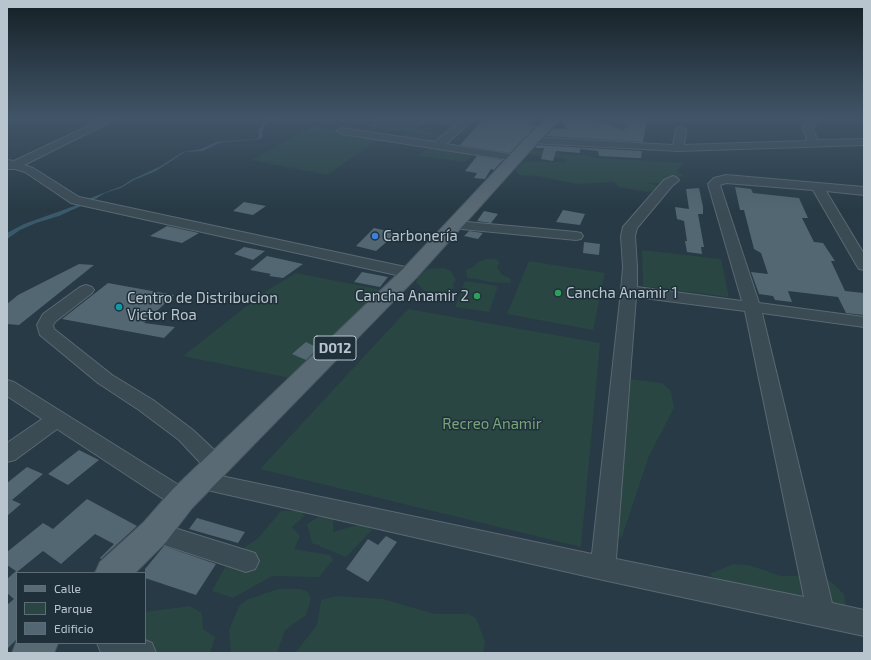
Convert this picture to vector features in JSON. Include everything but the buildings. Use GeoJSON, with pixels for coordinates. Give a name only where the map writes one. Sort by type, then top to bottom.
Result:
{"type":"FeatureCollection","features":[{"type":"Feature","properties":{"kind":"main road","name":"D012"},"geometry":{"type":"LineString","coordinates":[[113,572],[155,532],[182,499],[210,473],[410,273],[456,225],[523,150]]}},
{"type":"Feature","properties":{"kind":"main road"},"geometry":{"type":"LineString","coordinates":[[30,653],[39,644]]}},
{"type":"Feature","properties":{"kind":"street"},"geometry":{"type":"LineString","coordinates":[[10,166],[46,150]]}},
{"type":"Feature","properties":{"kind":"street"},"geometry":{"type":"LineString","coordinates":[[462,150],[516,158]]}},
{"type":"Feature","properties":{"kind":"street"},"geometry":{"type":"LineString","coordinates":[[10,166],[28,170],[75,200],[410,273]]}},
{"type":"Feature","properties":{"kind":"street"},"geometry":{"type":"LineString","coordinates":[[821,614],[752,308],[714,184],[718,180],[726,179],[864,191]]}},
{"type":"Feature","properties":{"kind":"street"},"geometry":{"type":"LineString","coordinates":[[603,568],[629,291],[630,267],[628,236],[630,227],[668,183],[674,180]]}},
{"type":"Feature","properties":{"kind":"street"},"geometry":{"type":"LineString","coordinates":[[817,186],[864,266]]}},
{"type":"Feature","properties":{"kind":"street"},"geometry":{"type":"LineString","coordinates":[[456,225],[576,236]]}},
{"type":"Feature","properties":{"kind":"street"},"geometry":{"type":"LineString","coordinates":[[86,290],[49,318],[45,325],[46,331],[104,379],[146,405],[186,435],[210,473],[603,568],[864,623]]}},
{"type":"Feature","properties":{"kind":"street"},"geometry":{"type":"LineString","coordinates":[[629,291],[864,322]]}},
{"type":"Feature","properties":{"kind":"street"},"geometry":{"type":"LineString","coordinates":[[7,387],[56,420],[182,499]]}},
{"type":"Feature","properties":{"kind":"street"},"geometry":{"type":"LineString","coordinates":[[7,454],[56,420]]}},
{"type":"Feature","properties":{"kind":"street"},"geometry":{"type":"LineString","coordinates":[[155,532],[246,561]]}},
{"type":"Feature","properties":{"kind":"street"},"geometry":{"type":"LineString","coordinates":[[114,644],[142,653]]}},
{"type":"Feature","properties":{"kind":"green space"},"geometry":{"type":"Polygon","coordinates":[[[270,150],[363,150],[327,175],[252,160],[270,150]]]}},
{"type":"Feature","properties":{"kind":"green space"},"geometry":{"type":"Polygon","coordinates":[[[425,150],[454,150],[475,153],[465,162],[418,156],[425,150]]]}},
{"type":"Feature","properties":{"kind":"green space"},"geometry":{"type":"Polygon","coordinates":[[[533,150],[561,154],[585,155],[599,158],[685,163],[677,170],[679,173],[683,174],[681,177],[664,180],[663,183],[648,183],[658,186],[656,190],[647,192],[619,187],[614,182],[576,184],[538,176],[519,175],[515,171],[522,162],[567,162],[566,159],[526,154],[533,150]]]}},
{"type":"Feature","properties":{"kind":"green space"},"geometry":{"type":"Polygon","coordinates":[[[642,250],[721,259],[729,297],[643,286],[642,250]]]}},
{"type":"Feature","properties":{"kind":"green space"},"geometry":{"type":"Polygon","coordinates":[[[487,259],[496,259],[500,263],[497,267],[502,275],[510,278],[511,283],[489,282],[467,278],[466,270],[473,267],[478,262],[487,259]]]}},
{"type":"Feature","properties":{"kind":"green space","name":"Cancha Anamir 1"},"geometry":{"type":"Polygon","coordinates":[[[529,261],[605,273],[593,330],[507,314],[529,261]]]}},
{"type":"Feature","properties":{"kind":"green space"},"geometry":{"type":"Polygon","coordinates":[[[444,268],[451,271],[456,280],[453,283],[454,288],[448,291],[441,293],[424,291],[416,282],[418,277],[427,269],[444,268]]]}},
{"type":"Feature","properties":{"kind":"green space"},"geometry":{"type":"Polygon","coordinates":[[[296,273],[387,291],[295,379],[183,356],[266,291],[296,273]]]}},
{"type":"Feature","properties":{"kind":"green space","name":"Cancha Anamir 2"},"geometry":{"type":"Polygon","coordinates":[[[465,281],[498,286],[489,312],[455,307],[465,281]]]}},
{"type":"Feature","properties":{"kind":"green space","name":"Recreo Anamir"},"geometry":{"type":"Polygon","coordinates":[[[408,309],[600,343],[581,547],[260,469],[408,309]]]}},
{"type":"Feature","properties":{"kind":"green space"},"geometry":{"type":"Polygon","coordinates":[[[627,379],[662,383],[671,391],[674,408],[649,456],[621,540],[615,523],[616,427],[629,404],[627,379]]]}},
{"type":"Feature","properties":{"kind":"green space"},"geometry":{"type":"Polygon","coordinates":[[[281,511],[302,511],[304,516],[292,527],[300,536],[294,549],[330,555],[333,560],[319,577],[272,576],[233,598],[212,591],[231,556],[257,539],[281,511]]]}},
{"type":"Feature","properties":{"kind":"green space"},"geometry":{"type":"Polygon","coordinates":[[[333,516],[333,532],[361,524],[372,530],[346,557],[312,543],[307,524],[318,517],[333,516]]]}},
{"type":"Feature","properties":{"kind":"green space"},"geometry":{"type":"Polygon","coordinates":[[[733,564],[749,565],[781,576],[812,576],[830,581],[844,594],[846,609],[741,593],[709,574],[733,564]]]}},
{"type":"Feature","properties":{"kind":"green space"},"geometry":{"type":"Polygon","coordinates":[[[278,589],[301,589],[308,592],[311,598],[306,615],[285,630],[277,653],[231,653],[229,630],[239,606],[246,600],[278,589]]]}},
{"type":"Feature","properties":{"kind":"green space"},"geometry":{"type":"Polygon","coordinates":[[[337,596],[383,599],[435,614],[468,614],[476,618],[485,642],[483,653],[295,653],[317,625],[321,600],[337,596]]]}},
{"type":"Feature","properties":{"kind":"green space"},"geometry":{"type":"Polygon","coordinates":[[[190,606],[202,613],[203,629],[215,637],[210,653],[124,653],[146,644],[146,612],[190,606]]]}},
{"type":"Feature","properties":{"kind":"water"},"geometry":{"type":"Polygon","coordinates":[[[206,150],[185,152],[156,171],[134,180],[121,188],[105,193],[94,200],[88,199],[122,186],[131,180],[159,167],[183,152],[206,150]]]}},
{"type":"Feature","properties":{"kind":"water"},"geometry":{"type":"Polygon","coordinates":[[[80,204],[83,205],[59,216],[20,230],[7,239],[7,233],[24,224],[80,204]]]}},
{"type":"Feature","properties":{"kind":"place","name":"Carbonería"},"geometry":{"type":"Point","coordinates":[375,236]}},
{"type":"Feature","properties":{"kind":"place","name":"Cancha Anamir 1"},"geometry":{"type":"Point","coordinates":[558,293]}},
{"type":"Feature","properties":{"kind":"place","name":"Cancha Anamir 2"},"geometry":{"type":"Point","coordinates":[477,296]}},
{"type":"Feature","properties":{"kind":"place","name":"Centro de Distribucion Victor Roa"},"geometry":{"type":"Point","coordinates":[119,307]}}]}
